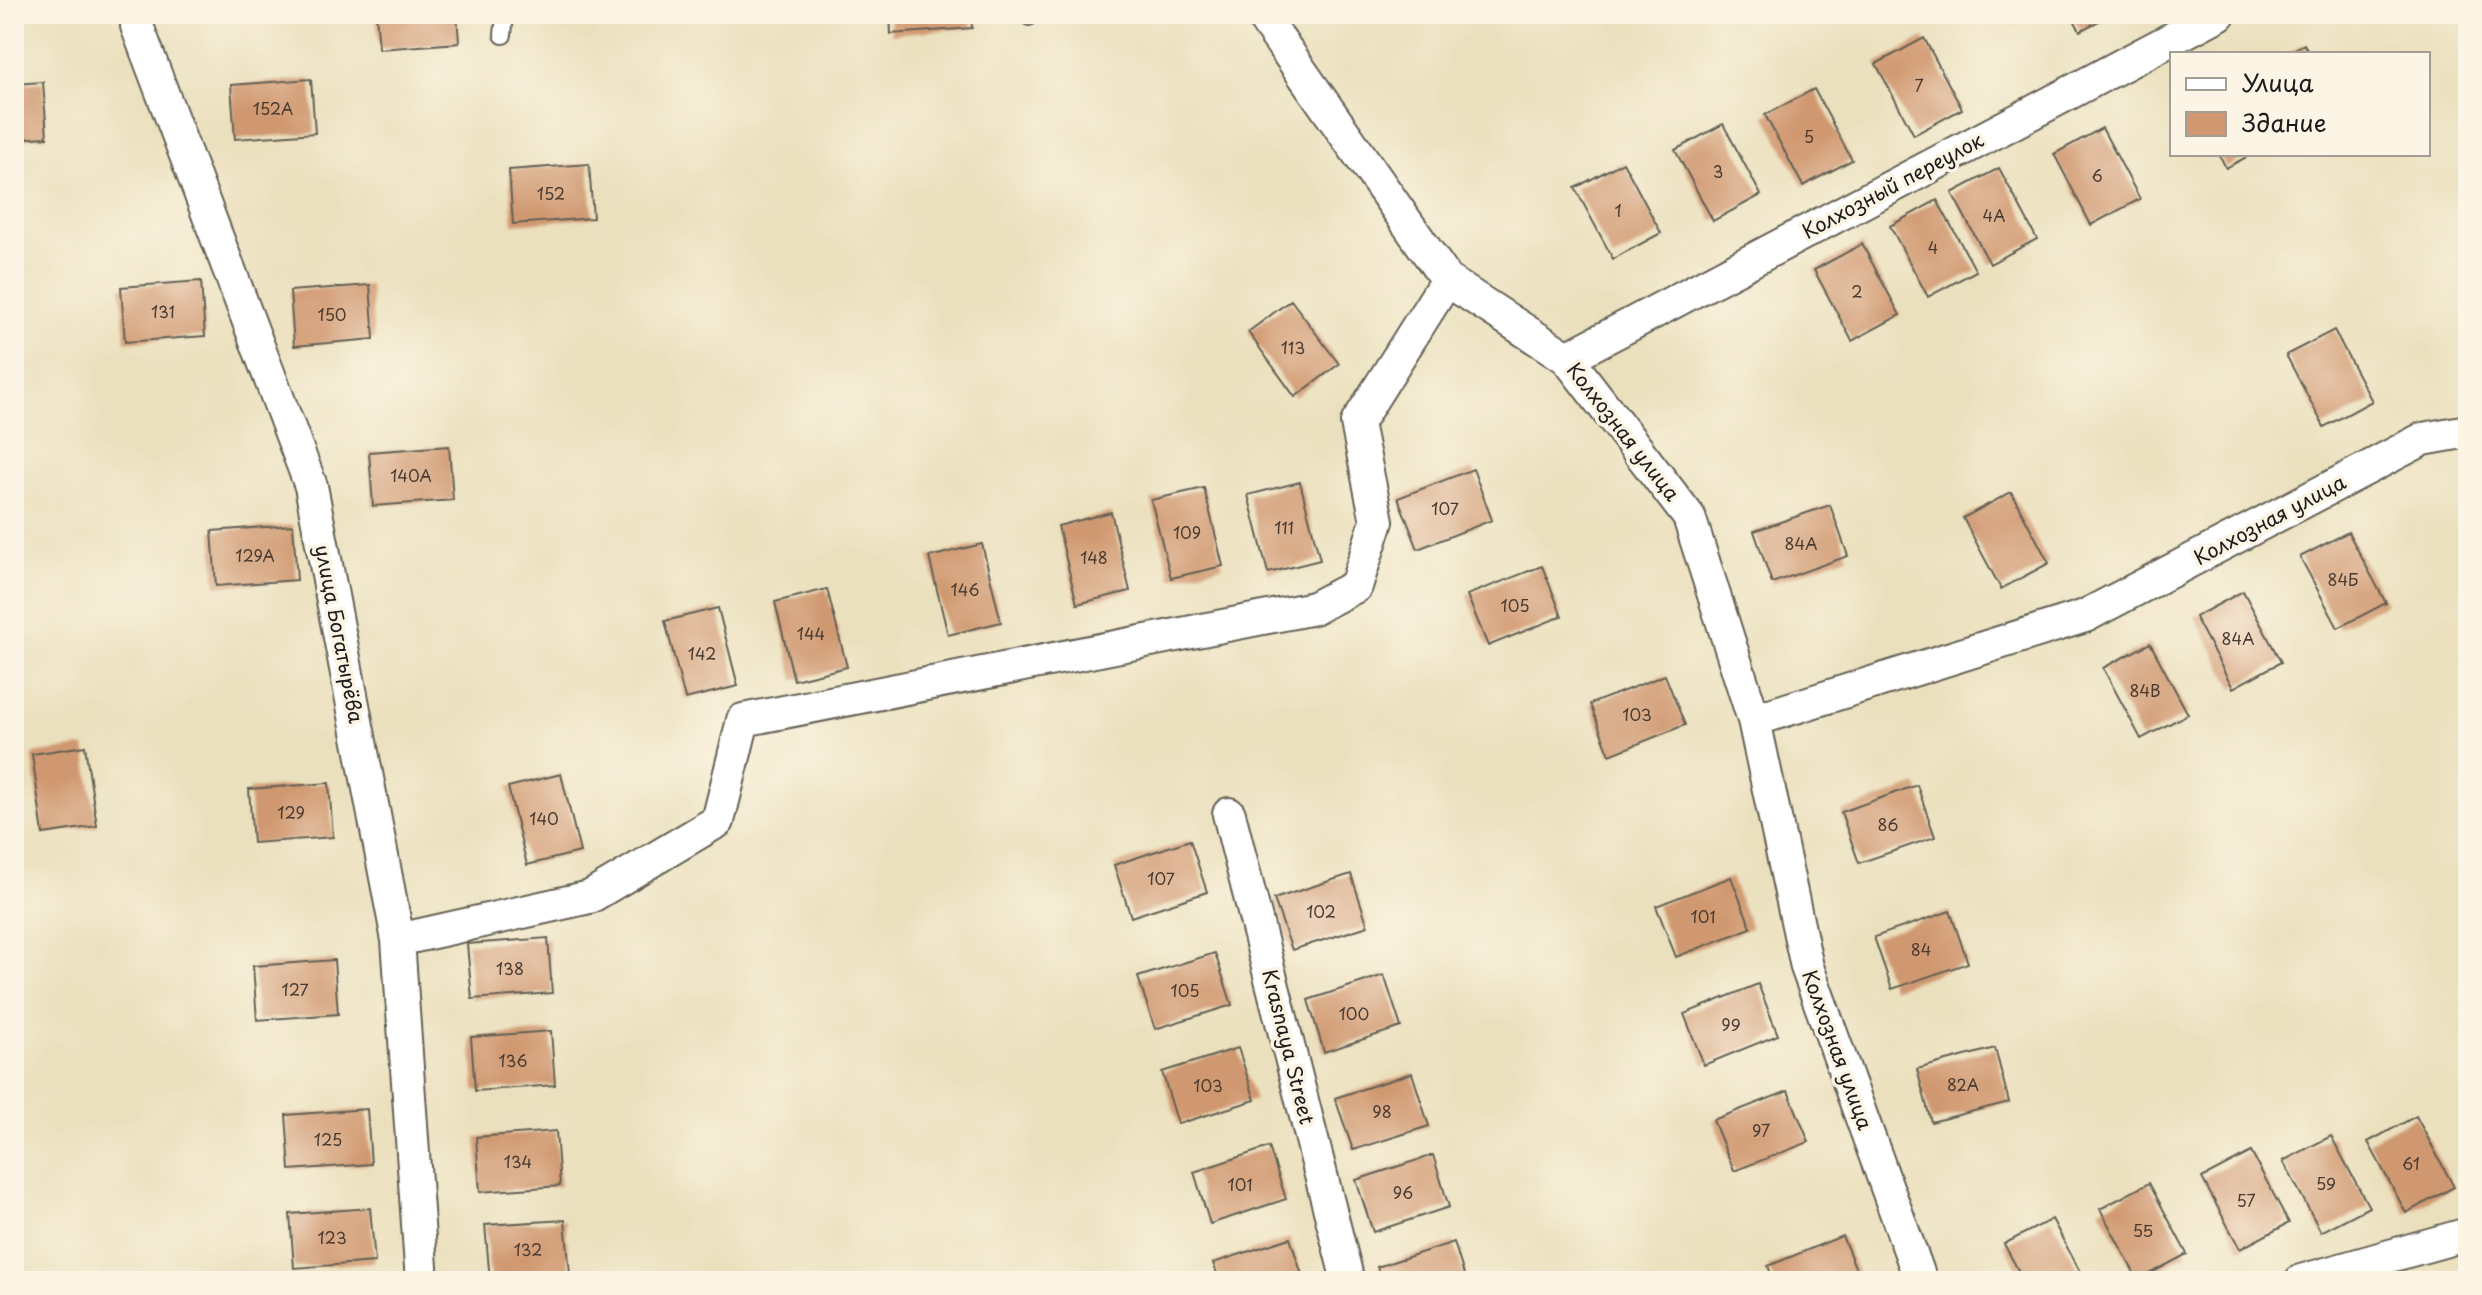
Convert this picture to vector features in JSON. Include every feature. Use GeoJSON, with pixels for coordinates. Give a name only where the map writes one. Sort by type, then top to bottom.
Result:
{"type":"FeatureCollection","features":[{"type":"Feature","properties":{"kind":"street","name":"улица Богатырёва"},"geometry":{"type":"LineString","coordinates":[[138,14],[137,26],[311,486],[398,940],[422,1281]]}},
{"type":"Feature","properties":{"kind":"street","name":"Колхозная улица"},"geometry":{"type":"LineString","coordinates":[[1261,14],[1447,280],[1567,358],[1689,517],[1754,720],[1807,967],[1921,1281]]}},
{"type":"Feature","properties":{"kind":"street","name":"Колхозный переулок"},"geometry":{"type":"LineString","coordinates":[[1567,358],[2219,14]]}},
{"type":"Feature","properties":{"kind":"street"},"geometry":{"type":"LineString","coordinates":[[398,940],[590,897],[718,821],[743,720],[1314,608],[1356,586],[1377,521],[1357,423],[1447,280]]}},
{"type":"Feature","properties":{"kind":"street","name":"Колхозная улица"},"geometry":{"type":"LineString","coordinates":[[1754,720],[2085,616],[2423,439],[2468,431]]}},
{"type":"Feature","properties":{"kind":"street","name":"Krasnaya Street"},"geometry":{"type":"LineString","coordinates":[[1229,814],[1348,1281]]}},
{"type":"Feature","properties":{"kind":"street"},"geometry":{"type":"LineString","coordinates":[[2301,1281],[2468,1234]]}},
{"type":"Feature","properties":{"kind":"lane"},"geometry":{"type":"LineString","coordinates":[[503,35],[505,14]]}},
{"type":"Feature","properties":{"kind":"building"},"geometry":{"type":"Polygon","coordinates":[[[376,14],[457,14],[459,43],[379,49],[376,14]]]}},
{"type":"Feature","properties":{"kind":"building"},"geometry":{"type":"Polygon","coordinates":[[[890,14],[971,14],[972,28],[891,34],[890,14]]]}},
{"type":"Feature","properties":{"kind":"building"},"geometry":{"type":"Polygon","coordinates":[[[2071,14],[2112,14],[2080,31],[2071,14]]]}},
{"type":"Feature","properties":{"kind":"building"},"geometry":{"type":"Polygon","coordinates":[[[1924,38],[1962,109],[1914,135],[1876,64],[1924,38]]]}},
{"type":"Feature","properties":{"kind":"building"},"geometry":{"type":"Polygon","coordinates":[[[2304,44],[2309,52],[2290,52],[2304,44]]]}},
{"type":"Feature","properties":{"kind":"building"},"geometry":{"type":"Polygon","coordinates":[[[311,79],[315,133],[235,139],[231,85],[311,79]]]}},
{"type":"Feature","properties":{"kind":"building"},"geometry":{"type":"Polygon","coordinates":[[[43,82],[47,137],[14,139],[14,84],[43,82]]]}},
{"type":"Feature","properties":{"kind":"building"},"geometry":{"type":"Polygon","coordinates":[[[1814,89],[1852,160],[1803,186],[1765,115],[1814,89]]]}},
{"type":"Feature","properties":{"kind":"building"},"geometry":{"type":"Polygon","coordinates":[[[1723,124],[1761,195],[1713,221],[1675,150],[1723,124]]]}},
{"type":"Feature","properties":{"kind":"building"},"geometry":{"type":"Polygon","coordinates":[[[2102,128],[2140,199],[2091,225],[2054,154],[2102,128]]]}},
{"type":"Feature","properties":{"kind":"building"},"geometry":{"type":"Polygon","coordinates":[[[2220,156],[2248,156],[2226,168],[2220,156]]]}},
{"type":"Feature","properties":{"kind":"building"},"geometry":{"type":"Polygon","coordinates":[[[1623,162],[1661,233],[1613,259],[1575,188],[1623,162]]]}},
{"type":"Feature","properties":{"kind":"building"},"geometry":{"type":"Polygon","coordinates":[[[589,164],[593,218],[513,224],[509,170],[589,164]]]}},
{"type":"Feature","properties":{"kind":"building"},"geometry":{"type":"Polygon","coordinates":[[[1999,168],[2037,239],[1990,264],[1952,193],[1999,168]]]}},
{"type":"Feature","properties":{"kind":"building"},"geometry":{"type":"Polygon","coordinates":[[[1937,200],[1976,271],[1928,297],[1890,226],[1937,200]]]}},
{"type":"Feature","properties":{"kind":"building"},"geometry":{"type":"Polygon","coordinates":[[[1862,244],[1900,315],[1852,341],[1814,270],[1862,244]]]}},
{"type":"Feature","properties":{"kind":"building"},"geometry":{"type":"Polygon","coordinates":[[[201,281],[205,336],[125,342],[121,287],[201,281]]]}},
{"type":"Feature","properties":{"kind":"building"},"geometry":{"type":"Polygon","coordinates":[[[370,285],[374,339],[294,346],[290,291],[370,285]]]}},
{"type":"Feature","properties":{"kind":"building"},"geometry":{"type":"Polygon","coordinates":[[[1291,300],[1339,364],[1295,397],[1248,332],[1291,300]]]}},
{"type":"Feature","properties":{"kind":"building"},"geometry":{"type":"Polygon","coordinates":[[[2334,330],[2372,401],[2324,427],[2286,355],[2334,330]]]}},
{"type":"Feature","properties":{"kind":"building"},"geometry":{"type":"Polygon","coordinates":[[[449,446],[453,500],[373,506],[369,452],[449,446]]]}},
{"type":"Feature","properties":{"kind":"building"},"geometry":{"type":"Polygon","coordinates":[[[1473,469],[1492,520],[1418,549],[1398,498],[1473,469]]]}},
{"type":"Feature","properties":{"kind":"building"},"geometry":{"type":"Polygon","coordinates":[[[1300,482],[1320,560],[1268,573],[1248,495],[1300,482]]]}},
{"type":"Feature","properties":{"kind":"building"},"geometry":{"type":"Polygon","coordinates":[[[1204,488],[1223,566],[1171,578],[1151,500],[1204,488]]]}},
{"type":"Feature","properties":{"kind":"building"},"geometry":{"type":"Polygon","coordinates":[[[2011,492],[2049,563],[2001,589],[1963,518],[2011,492]]]}},
{"type":"Feature","properties":{"kind":"building"},"geometry":{"type":"Polygon","coordinates":[[[1830,505],[1848,556],[1772,583],[1754,531],[1830,505]]]}},
{"type":"Feature","properties":{"kind":"building"},"geometry":{"type":"Polygon","coordinates":[[[1111,512],[1130,591],[1077,604],[1058,526],[1111,512]]]}},
{"type":"Feature","properties":{"kind":"building"},"geometry":{"type":"Polygon","coordinates":[[[293,525],[297,580],[216,586],[212,531],[293,525]]]}},
{"type":"Feature","properties":{"kind":"building"},"geometry":{"type":"Polygon","coordinates":[[[2348,532],[2386,603],[2338,628],[2300,557],[2348,532]]]}},
{"type":"Feature","properties":{"kind":"building"},"geometry":{"type":"Polygon","coordinates":[[[982,544],[1001,622],[948,635],[929,557],[982,544]]]}},
{"type":"Feature","properties":{"kind":"building"},"geometry":{"type":"Polygon","coordinates":[[[1542,566],[1562,616],[1488,646],[1467,595],[1542,566]]]}},
{"type":"Feature","properties":{"kind":"building"},"geometry":{"type":"Polygon","coordinates":[[[827,589],[847,667],[794,680],[775,602],[827,589]]]}},
{"type":"Feature","properties":{"kind":"building"},"geometry":{"type":"Polygon","coordinates":[[[2243,591],[2281,662],[2233,688],[2195,617],[2243,591]]]}},
{"type":"Feature","properties":{"kind":"building"},"geometry":{"type":"Polygon","coordinates":[[[718,608],[738,686],[685,699],[665,621],[718,608]]]}},
{"type":"Feature","properties":{"kind":"building"},"geometry":{"type":"Polygon","coordinates":[[[2150,643],[2188,714],[2141,739],[2103,668],[2150,643]]]}},
{"type":"Feature","properties":{"kind":"building"},"geometry":{"type":"Polygon","coordinates":[[[1665,675],[1685,725],[1610,755],[1590,704],[1665,675]]]}},
{"type":"Feature","properties":{"kind":"building"},"geometry":{"type":"Polygon","coordinates":[[[85,746],[97,826],[43,834],[32,754],[85,746]]]}},
{"type":"Feature","properties":{"kind":"building"},"geometry":{"type":"Polygon","coordinates":[[[561,774],[580,852],[527,865],[508,787],[561,774]]]}},
{"type":"Feature","properties":{"kind":"building"},"geometry":{"type":"Polygon","coordinates":[[[329,783],[333,837],[253,843],[249,789],[329,783]]]}},
{"type":"Feature","properties":{"kind":"building"},"geometry":{"type":"Polygon","coordinates":[[[1917,785],[1935,837],[1859,863],[1841,812],[1917,785]]]}},
{"type":"Feature","properties":{"kind":"building"},"geometry":{"type":"Polygon","coordinates":[[[1190,840],[1207,892],[1131,917],[1114,865],[1190,840]]]}},
{"type":"Feature","properties":{"kind":"building"},"geometry":{"type":"Polygon","coordinates":[[[1351,874],[1368,926],[1292,950],[1274,899],[1351,874]]]}},
{"type":"Feature","properties":{"kind":"building"},"geometry":{"type":"Polygon","coordinates":[[[1731,877],[1751,928],[1676,957],[1656,906],[1731,877]]]}},
{"type":"Feature","properties":{"kind":"building"},"geometry":{"type":"Polygon","coordinates":[[[1950,911],[1968,963],[1892,989],[1874,937],[1950,911]]]}},
{"type":"Feature","properties":{"kind":"building"},"geometry":{"type":"Polygon","coordinates":[[[548,938],[552,993],[472,999],[467,944],[548,938]]]}},
{"type":"Feature","properties":{"kind":"building"},"geometry":{"type":"Polygon","coordinates":[[[1215,953],[1232,1005],[1155,1029],[1138,977],[1215,953]]]}},
{"type":"Feature","properties":{"kind":"building"},"geometry":{"type":"Polygon","coordinates":[[[334,960],[338,1014],[257,1020],[253,966],[334,960]]]}},
{"type":"Feature","properties":{"kind":"building"},"geometry":{"type":"Polygon","coordinates":[[[1384,975],[1401,1027],[1324,1052],[1308,1000],[1384,975]]]}},
{"type":"Feature","properties":{"kind":"building"},"geometry":{"type":"Polygon","coordinates":[[[1758,984],[1778,1035],[1704,1065],[1684,1014],[1758,984]]]}},
{"type":"Feature","properties":{"kind":"building"},"geometry":{"type":"Polygon","coordinates":[[[551,1031],[555,1085],[475,1091],[471,1037],[551,1031]]]}},
{"type":"Feature","properties":{"kind":"building"},"geometry":{"type":"Polygon","coordinates":[[[1238,1048],[1255,1100],[1178,1124],[1162,1072],[1238,1048]]]}},
{"type":"Feature","properties":{"kind":"building"},"geometry":{"type":"Polygon","coordinates":[[[1995,1048],[2009,1102],[1931,1122],[1917,1069],[1995,1048]]]}},
{"type":"Feature","properties":{"kind":"building"},"geometry":{"type":"Polygon","coordinates":[[[1412,1073],[1429,1126],[1353,1150],[1335,1098],[1412,1073]]]}},
{"type":"Feature","properties":{"kind":"building"},"geometry":{"type":"Polygon","coordinates":[[[1788,1091],[1809,1142],[1734,1171],[1713,1120],[1788,1091]]]}},
{"type":"Feature","properties":{"kind":"building"},"geometry":{"type":"Polygon","coordinates":[[[367,1109],[371,1164],[290,1170],[286,1115],[367,1109]]]}},
{"type":"Feature","properties":{"kind":"building"},"geometry":{"type":"Polygon","coordinates":[[[2416,1116],[2454,1187],[2406,1213],[2368,1142],[2416,1116]]]}},
{"type":"Feature","properties":{"kind":"building"},"geometry":{"type":"Polygon","coordinates":[[[556,1131],[560,1186],[480,1192],[476,1137],[556,1131]]]}},
{"type":"Feature","properties":{"kind":"building"},"geometry":{"type":"Polygon","coordinates":[[[2331,1136],[2369,1207],[2321,1232],[2283,1161],[2331,1136]]]}},
{"type":"Feature","properties":{"kind":"building"},"geometry":{"type":"Polygon","coordinates":[[[1269,1147],[1286,1199],[1210,1224],[1194,1172],[1269,1147]]]}},
{"type":"Feature","properties":{"kind":"building"},"geometry":{"type":"Polygon","coordinates":[[[2251,1152],[2289,1223],[2240,1249],[2202,1178],[2251,1152]]]}},
{"type":"Feature","properties":{"kind":"building"},"geometry":{"type":"Polygon","coordinates":[[[1433,1155],[1449,1207],[1373,1232],[1356,1180],[1433,1155]]]}},
{"type":"Feature","properties":{"kind":"building"},"geometry":{"type":"Polygon","coordinates":[[[2149,1183],[2187,1254],[2138,1280],[2100,1209],[2149,1183]]]}},
{"type":"Feature","properties":{"kind":"building"},"geometry":{"type":"Polygon","coordinates":[[[370,1208],[375,1262],[294,1268],[290,1214],[370,1208]]]}},
{"type":"Feature","properties":{"kind":"building"},"geometry":{"type":"Polygon","coordinates":[[[2052,1219],[2085,1281],[2024,1281],[2004,1244],[2052,1219]]]}},
{"type":"Feature","properties":{"kind":"building"},"geometry":{"type":"Polygon","coordinates":[[[565,1220],[570,1274],[490,1280],[485,1225],[565,1220]]]}},
{"type":"Feature","properties":{"kind":"building"},"geometry":{"type":"Polygon","coordinates":[[[1842,1236],[1861,1281],[1774,1281],[1768,1266],[1842,1236]]]}},
{"type":"Feature","properties":{"kind":"building"},"geometry":{"type":"Polygon","coordinates":[[[1290,1238],[1304,1281],[1220,1281],[1213,1263],[1290,1238]]]}},
{"type":"Feature","properties":{"kind":"building"},"geometry":{"type":"Polygon","coordinates":[[[1454,1242],[1466,1281],[1382,1281],[1377,1267],[1454,1242]]]}}]}
